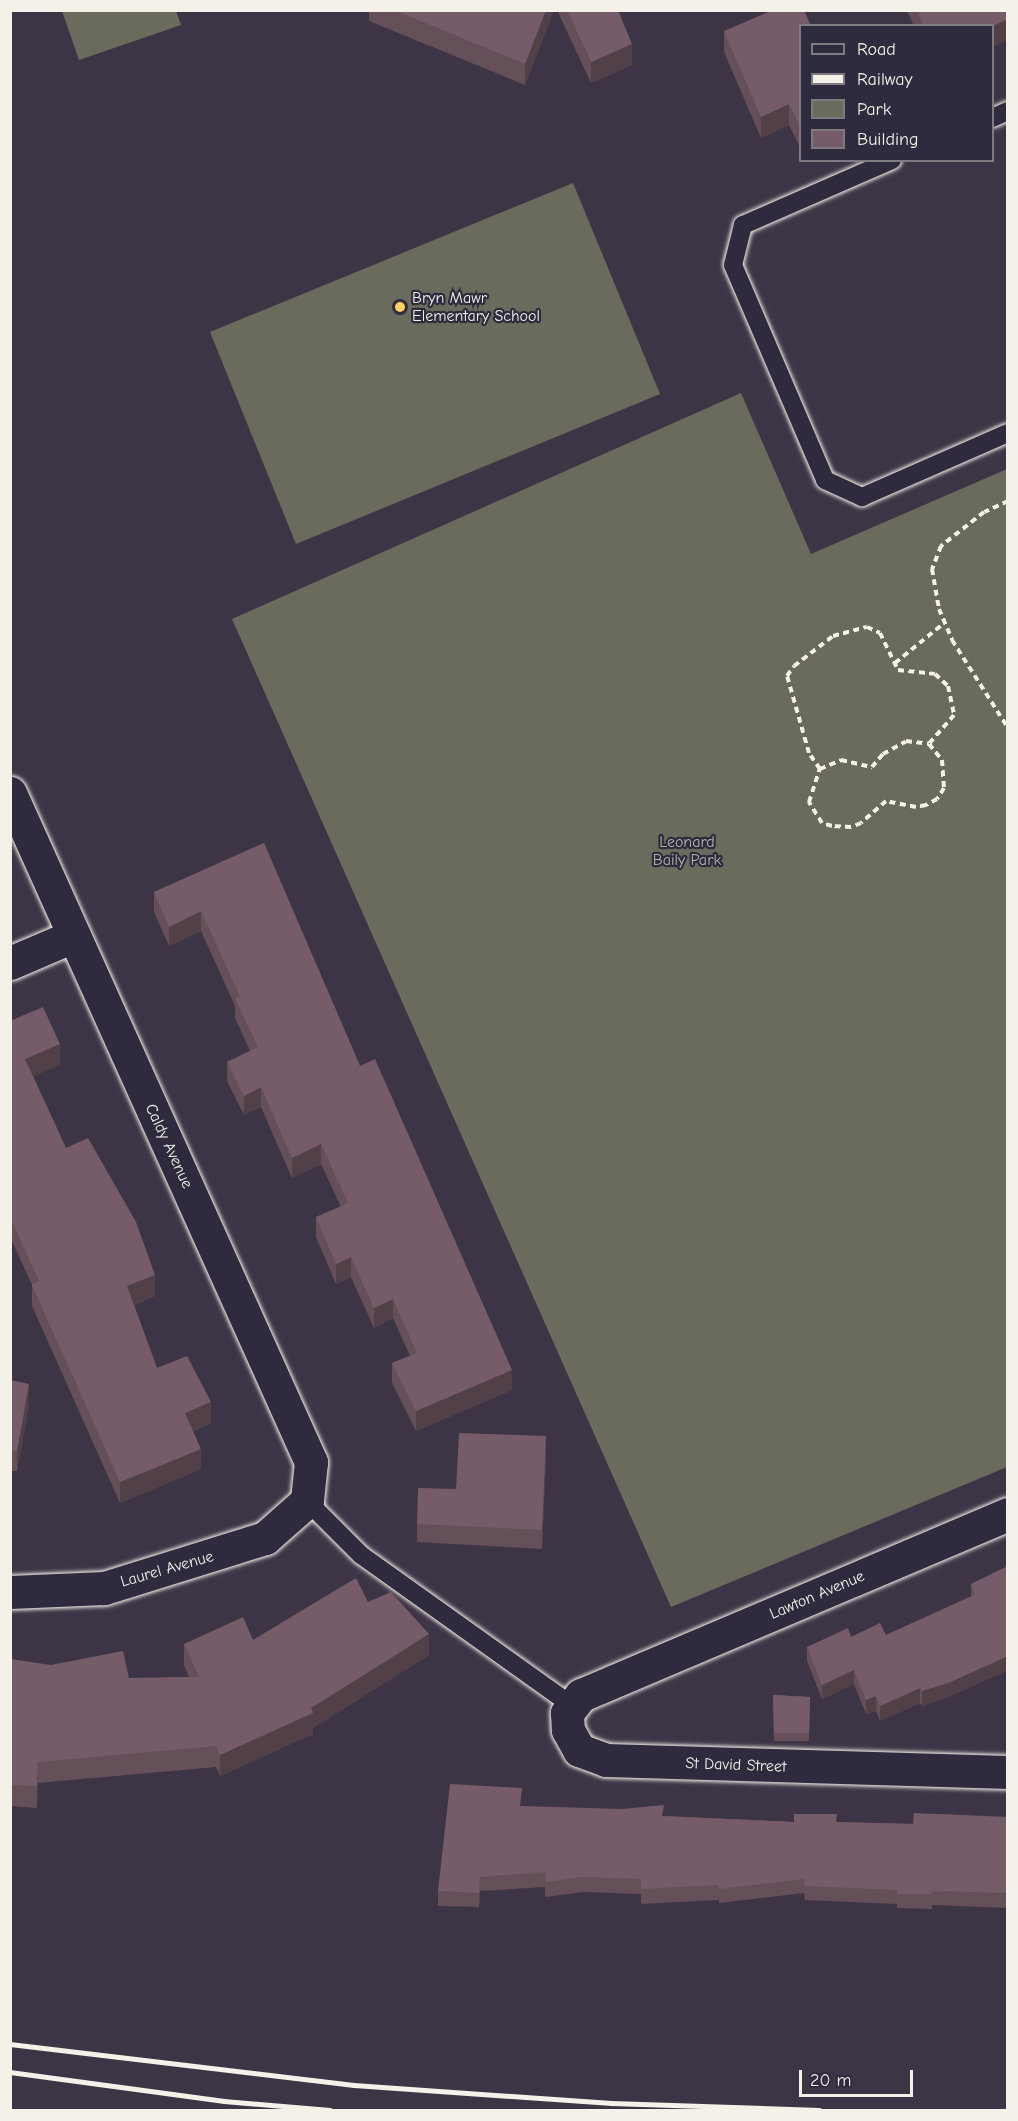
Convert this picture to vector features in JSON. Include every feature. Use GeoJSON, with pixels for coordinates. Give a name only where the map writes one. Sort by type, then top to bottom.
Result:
{"type":"FeatureCollection","features":[{"type":"Feature","properties":{"kind":"street","name":"Caldy Avenue"},"geometry":{"type":"LineString","coordinates":[[10,793],[73,936],[295,1419],[311,1462],[307,1501]]}},
{"type":"Feature","properties":{"kind":"street"},"geometry":{"type":"LineString","coordinates":[[10,963],[73,936]]}},
{"type":"Feature","properties":{"kind":"street","name":"Laurel Avenue"},"geometry":{"type":"LineString","coordinates":[[10,1592],[104,1588],[181,1567],[265,1538],[307,1501]]}},
{"type":"Feature","properties":{"kind":"street","name":"Lawton Avenue"},"geometry":{"type":"LineString","coordinates":[[573,1706],[581,1695],[1008,1514]]}},
{"type":"Feature","properties":{"kind":"street","name":"St David Street"},"geometry":{"type":"LineString","coordinates":[[573,1706],[567,1713],[568,1730],[579,1750],[606,1760],[1008,1772]]}},
{"type":"Feature","properties":{"kind":"lane"},"geometry":{"type":"LineString","coordinates":[[994,118],[1008,111]]}},
{"type":"Feature","properties":{"kind":"lane"},"geometry":{"type":"LineString","coordinates":[[887,162],[743,225],[733,266],[825,480],[862,497],[1008,434]]}},
{"type":"Feature","properties":{"kind":"lane"},"geometry":{"type":"LineString","coordinates":[[307,1501],[361,1555],[573,1706]]}},
{"type":"Feature","properties":{"kind":"path"},"geometry":{"type":"LineString","coordinates":[[1008,501],[984,512],[941,546],[932,569],[934,591],[944,623],[973,678],[1008,728]]}},
{"type":"Feature","properties":{"kind":"path"},"geometry":{"type":"LineString","coordinates":[[895,663],[944,623]]}},
{"type":"Feature","properties":{"kind":"path"},"geometry":{"type":"LineString","coordinates":[[820,769],[809,753],[787,676],[794,666],[833,636],[867,627],[880,633],[898,670],[906,674],[935,674],[948,686],[954,715],[929,744]]}},
{"type":"Feature","properties":{"kind":"path"},"geometry":{"type":"LineString","coordinates":[[906,741],[929,744],[942,760],[945,775],[944,788],[937,799],[916,807],[886,801],[851,827],[822,823],[814,814],[809,802],[810,791],[820,769],[841,760],[872,767],[883,754],[906,741]]}},
{"type":"Feature","properties":{"kind":"green space"},"geometry":{"type":"Polygon","coordinates":[[[62,11],[176,11],[181,25],[79,60],[62,11]]]}},
{"type":"Feature","properties":{"kind":"green space"},"geometry":{"type":"Polygon","coordinates":[[[573,183],[660,394],[296,544],[210,332],[573,183]]]}},
{"type":"Feature","properties":{"kind":"green space","name":"Leonard Baily Park"},"geometry":{"type":"Polygon","coordinates":[[[741,393],[811,554],[1007,469],[1007,1467],[671,1607],[232,619],[741,393]]]}},
{"type":"Feature","properties":{"kind":"building"},"geometry":{"type":"Polygon","coordinates":[[[394,10],[546,10],[525,64],[394,10]]]}},
{"type":"Feature","properties":{"kind":"building"},"geometry":{"type":"Polygon","coordinates":[[[567,10],[618,10],[632,44],[591,62],[567,10]]]}},
{"type":"Feature","properties":{"kind":"building"},"geometry":{"type":"Polygon","coordinates":[[[773,10],[804,10],[810,24],[799,24],[799,124],[789,104],[761,117],[724,31],[773,10]]]}},
{"type":"Feature","properties":{"kind":"building"},"geometry":{"type":"Polygon","coordinates":[[[917,10],[1008,10],[1008,19],[994,25],[923,24],[917,10]]]}},
{"type":"Feature","properties":{"kind":"building"},"geometry":{"type":"Polygon","coordinates":[[[264,843],[360,1066],[375,1059],[512,1370],[416,1411],[392,1363],[417,1353],[393,1299],[374,1308],[351,1257],[336,1264],[316,1217],[348,1203],[321,1144],[292,1158],[261,1087],[244,1096],[227,1062],[258,1047],[235,998],[240,996],[201,911],[169,927],[154,892],[264,843]]]}},
{"type":"Feature","properties":{"kind":"building"},"geometry":{"type":"Polygon","coordinates":[[[43,1007],[60,1044],[25,1059],[66,1148],[88,1138],[136,1222],[155,1275],[127,1286],[157,1368],[187,1356],[211,1402],[185,1413],[201,1449],[120,1482],[32,1285],[39,1281],[10,1217],[10,1021],[43,1007]]]}},
{"type":"Feature","properties":{"kind":"building"},"geometry":{"type":"Polygon","coordinates":[[[10,1380],[29,1384],[17,1451],[10,1450],[10,1380]]]}},
{"type":"Feature","properties":{"kind":"building"},"geometry":{"type":"Polygon","coordinates":[[[459,1433],[546,1436],[542,1530],[417,1524],[418,1488],[456,1489],[459,1433]]]}},
{"type":"Feature","properties":{"kind":"building"},"geometry":{"type":"Polygon","coordinates":[[[1008,1566],[1008,1656],[948,1683],[922,1691],[920,1688],[880,1706],[876,1696],[866,1700],[854,1670],[822,1685],[807,1647],[848,1628],[851,1637],[880,1623],[886,1635],[975,1595],[971,1584],[1008,1566]]]}},
{"type":"Feature","properties":{"kind":"building"},"geometry":{"type":"Polygon","coordinates":[[[356,1578],[368,1602],[391,1592],[429,1634],[311,1708],[313,1713],[220,1755],[216,1746],[38,1762],[37,1786],[10,1785],[10,1659],[51,1665],[123,1651],[129,1678],[199,1677],[184,1644],[243,1617],[253,1640],[356,1578]]]}},
{"type":"Feature","properties":{"kind":"building"},"geometry":{"type":"Polygon","coordinates":[[[773,1695],[810,1697],[809,1733],[774,1733],[773,1695]]]}},
{"type":"Feature","properties":{"kind":"building"},"geometry":{"type":"Polygon","coordinates":[[[450,1784],[522,1788],[520,1806],[622,1809],[664,1805],[662,1816],[794,1822],[794,1814],[837,1814],[836,1822],[913,1824],[914,1813],[1008,1817],[1008,1893],[932,1891],[932,1894],[897,1894],[897,1890],[805,1886],[804,1879],[719,1889],[719,1885],[641,1889],[641,1879],[584,1877],[545,1882],[546,1872],[480,1877],[479,1893],[438,1891],[450,1784]]]}},
{"type":"Feature","properties":{"kind":"railway"},"geometry":{"type":"LineString","coordinates":[[10,2044],[354,2085],[611,2103],[819,2110]]}},
{"type":"Feature","properties":{"kind":"railway"},"geometry":{"type":"LineString","coordinates":[[10,2072],[224,2101],[330,2110]]}},
{"type":"Feature","properties":{"kind":"place","name":"Bryn Mawr Elementary School"},"geometry":{"type":"Point","coordinates":[400,307]}}]}
